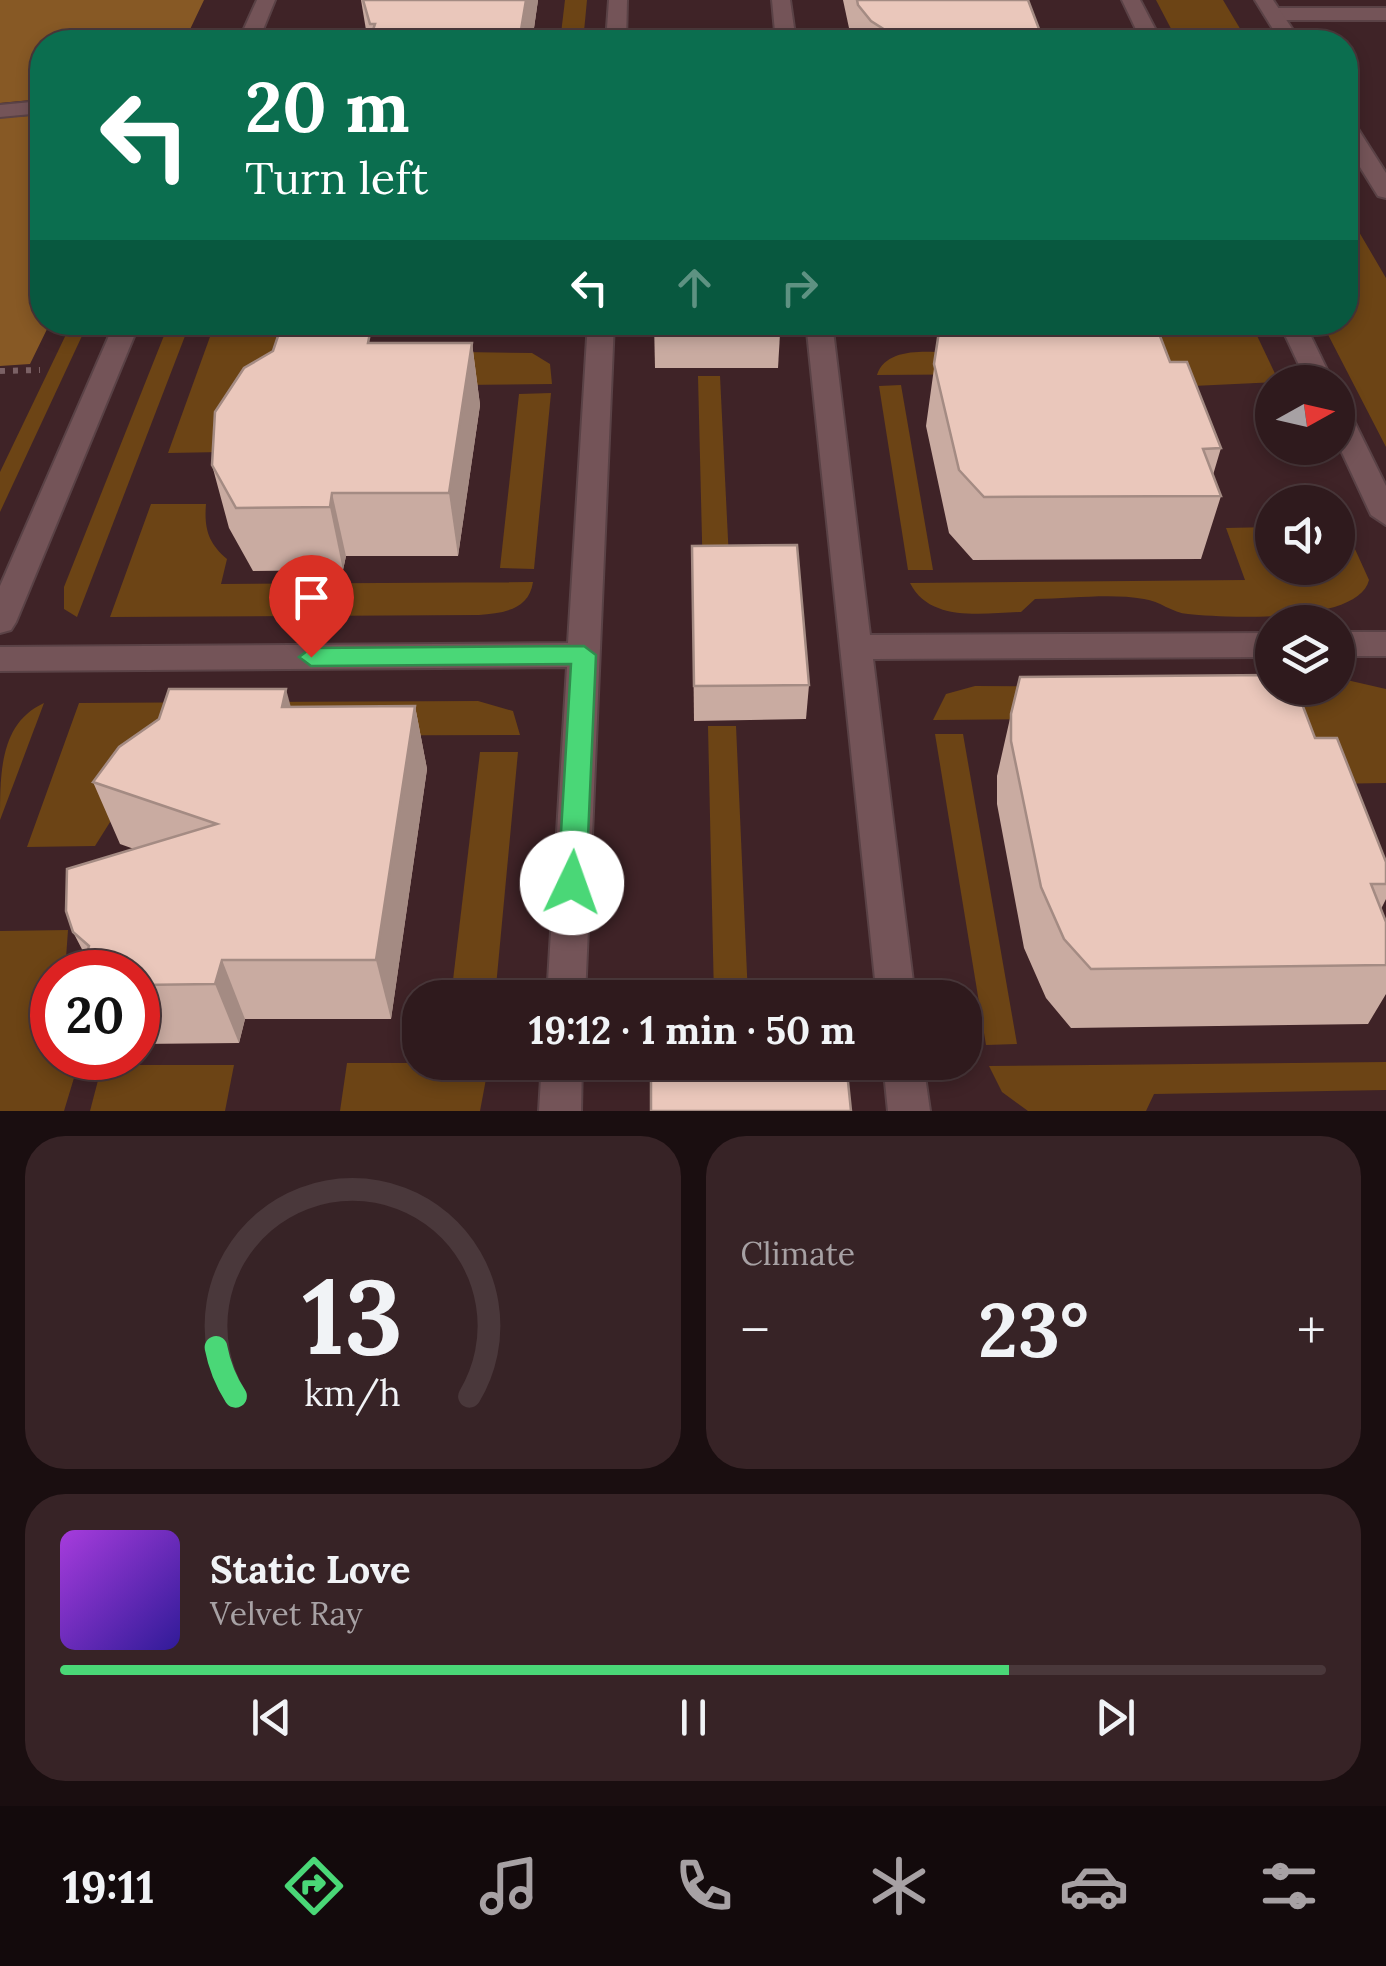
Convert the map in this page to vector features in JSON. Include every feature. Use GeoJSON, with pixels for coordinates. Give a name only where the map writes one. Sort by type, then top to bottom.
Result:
{"type":"FeatureCollection","features":[{"type":"Feature","properties":{"kind":"street"},"geometry":{"type":"LineString","coordinates":[[253,30],[266,0]]}},
{"type":"Feature","properties":{"kind":"street"},"geometry":{"type":"LineString","coordinates":[[617,30],[618,0]]}},
{"type":"Feature","properties":{"kind":"street"},"geometry":{"type":"LineString","coordinates":[[781,0],[785,30]]}},
{"type":"Feature","properties":{"kind":"street"},"geometry":{"type":"LineString","coordinates":[[1131,0],[1146,30]]}},
{"type":"Feature","properties":{"kind":"street"},"geometry":{"type":"LineString","coordinates":[[1269,7],[1386,14]]}},
{"type":"Feature","properties":{"kind":"street"},"geometry":{"type":"LineString","coordinates":[[1269,7],[1284,30]]}},
{"type":"Feature","properties":{"kind":"street"},"geometry":{"type":"LineString","coordinates":[[0,110],[30,108]]}},
{"type":"Feature","properties":{"kind":"street"},"geometry":{"type":"LineString","coordinates":[[1358,146],[1386,190]]}},
{"type":"Feature","properties":{"kind":"street"},"geometry":{"type":"LineString","coordinates":[[0,622],[122,335]]}},
{"type":"Feature","properties":{"kind":"street"},"geometry":{"type":"LineString","coordinates":[[567,980],[600,335]]}},
{"type":"Feature","properties":{"kind":"street"},"geometry":{"type":"LineString","coordinates":[[820,335],[894,980]]}},
{"type":"Feature","properties":{"kind":"street"},"geometry":{"type":"LineString","coordinates":[[1296,335],[1312,365]]}},
{"type":"Feature","properties":{"kind":"street"},"geometry":{"type":"LineString","coordinates":[[1355,452],[1386,515]]}},
{"type":"Feature","properties":{"kind":"street"},"geometry":{"type":"LineString","coordinates":[[1355,644],[1386,644]]}},
{"type":"Feature","properties":{"kind":"street"},"geometry":{"type":"LineString","coordinates":[[856,647],[1255,645]]}},
{"type":"Feature","properties":{"kind":"street"},"geometry":{"type":"LineString","coordinates":[[0,659],[584,655]]}},
{"type":"Feature","properties":{"kind":"street"},"geometry":{"type":"LineString","coordinates":[[560,1111],[561,1080]]}},
{"type":"Feature","properties":{"kind":"street"},"geometry":{"type":"LineString","coordinates":[[905,1080],[909,1111]]}},
{"type":"Feature","properties":{"kind":"path"},"geometry":{"type":"LineString","coordinates":[[0,371],[40,370]]}},
{"type":"Feature","properties":{"kind":"shaded area"},"geometry":{"type":"Polygon","coordinates":[[[0,0],[204,0],[190,30],[30,30],[30,100],[0,103],[0,0]]]}},
{"type":"Feature","properties":{"kind":"shaded area"},"geometry":{"type":"Polygon","coordinates":[[[565,0],[587,0],[584,30],[561,30],[565,0]]]}},
{"type":"Feature","properties":{"kind":"shaded area"},"geometry":{"type":"Polygon","coordinates":[[[1156,0],[1223,0],[1241,30],[1172,30],[1156,0]]]}},
{"type":"Feature","properties":{"kind":"shaded area"},"geometry":{"type":"Polygon","coordinates":[[[30,116],[30,335],[44,335],[30,364],[0,366],[0,118],[30,116]]]}},
{"type":"Feature","properties":{"kind":"shaded area"},"geometry":{"type":"Polygon","coordinates":[[[1358,230],[1386,278],[1386,447],[1355,387],[1355,365],[1344,365],[1328,335],[1358,335],[1358,230]]]}},
{"type":"Feature","properties":{"kind":"shaded area"},"geometry":{"type":"Polygon","coordinates":[[[66,335],[82,335],[0,512],[0,472],[66,335]]]}},
{"type":"Feature","properties":{"kind":"shaded area"},"geometry":{"type":"Polygon","coordinates":[[[164,335],[185,335],[77,617],[64,609],[64,587],[164,335]]]}},
{"type":"Feature","properties":{"kind":"shaded area"},"geometry":{"type":"Polygon","coordinates":[[[211,335],[293,335],[273,403],[222,452],[168,453],[211,335]]]}},
{"type":"Feature","properties":{"kind":"shaded area"},"geometry":{"type":"Polygon","coordinates":[[[1152,335],[1257,335],[1271,365],[1255,365],[1255,383],[1172,387],[1152,335]]]}},
{"type":"Feature","properties":{"kind":"shaded area"},"geometry":{"type":"Polygon","coordinates":[[[463,352],[532,353],[550,364],[552,384],[458,385],[463,352]]]}},
{"type":"Feature","properties":{"kind":"shaded area"},"geometry":{"type":"Polygon","coordinates":[[[961,353],[1140,373],[877,375],[882,365],[901,354],[961,353]]]}},
{"type":"Feature","properties":{"kind":"shaded area"},"geometry":{"type":"Polygon","coordinates":[[[698,376],[720,376],[730,580],[703,580],[698,376]]]}},
{"type":"Feature","properties":{"kind":"shaded area"},"geometry":{"type":"Polygon","coordinates":[[[901,385],[933,570],[908,570],[879,386],[901,385]]]}},
{"type":"Feature","properties":{"kind":"shaded area"},"geometry":{"type":"Polygon","coordinates":[[[551,393],[534,569],[500,568],[519,394],[551,393]]]}},
{"type":"Feature","properties":{"kind":"shaded area"},"geometry":{"type":"Polygon","coordinates":[[[151,504],[206,504],[209,534],[227,559],[221,584],[533,582],[520,604],[506,611],[479,615],[110,617],[151,504]]]}},
{"type":"Feature","properties":{"kind":"shaded area"},"geometry":{"type":"Polygon","coordinates":[[[1255,527],[1255,585],[1355,585],[1355,549],[1369,580],[1360,594],[1342,604],[1255,605],[1255,617],[1188,614],[1150,600],[1117,596],[1035,599],[1021,612],[959,613],[931,605],[910,583],[1245,580],[1226,528],[1255,527]]]}},
{"type":"Feature","properties":{"kind":"shaded area"},"geometry":{"type":"Polygon","coordinates":[[[1355,682],[1386,689],[1386,783],[1324,784],[1297,717],[933,720],[946,694],[975,686],[1255,688],[1255,705],[1355,705],[1355,682]]]}},
{"type":"Feature","properties":{"kind":"shaded area"},"geometry":{"type":"Polygon","coordinates":[[[478,701],[513,711],[520,735],[176,736],[122,803],[95,846],[27,847],[79,703],[478,701]]]}},
{"type":"Feature","properties":{"kind":"shaded area"},"geometry":{"type":"Polygon","coordinates":[[[44,703],[0,820],[2,767],[11,736],[29,712],[44,703]]]}},
{"type":"Feature","properties":{"kind":"shaded area"},"geometry":{"type":"Polygon","coordinates":[[[708,726],[736,726],[747,980],[714,980],[708,726]]]}},
{"type":"Feature","properties":{"kind":"shaded area"},"geometry":{"type":"Polygon","coordinates":[[[935,734],[963,734],[1017,1044],[986,1045],[982,980],[975,980],[935,734]]]}},
{"type":"Feature","properties":{"kind":"shaded area"},"geometry":{"type":"Polygon","coordinates":[[[480,752],[518,752],[497,980],[453,980],[480,752]]]}},
{"type":"Feature","properties":{"kind":"shaded area"},"geometry":{"type":"Polygon","coordinates":[[[68,930],[67,950],[30,950],[30,1080],[73,1080],[64,1111],[0,1111],[0,931],[68,930]]]}},
{"type":"Feature","properties":{"kind":"shaded area"},"geometry":{"type":"Polygon","coordinates":[[[1386,1062],[1386,1090],[1154,1094],[1146,1111],[1028,1111],[1002,1092],[989,1066],[1386,1062]]]}},
{"type":"Feature","properties":{"kind":"shaded area"},"geometry":{"type":"Polygon","coordinates":[[[347,1063],[402,1063],[402,1080],[486,1080],[480,1111],[340,1111],[347,1063]]]}},
{"type":"Feature","properties":{"kind":"shaded area"},"geometry":{"type":"Polygon","coordinates":[[[160,1065],[234,1065],[225,1111],[90,1111],[98,1080],[160,1080],[160,1065]]]}},
{"type":"Feature","properties":{"kind":"building"},"geometry":{"type":"Polygon","coordinates":[[[363,0],[526,0],[521,30],[373,30],[375,24],[370,24],[363,0]]]}},
{"type":"Feature","properties":{"kind":"building"},"geometry":{"type":"Polygon","coordinates":[[[857,0],[1028,0],[1039,30],[885,30],[857,0]]]}},
{"type":"Feature","properties":{"kind":"building"},"geometry":{"type":"Polygon","coordinates":[[[278,335],[370,335],[368,343],[472,343],[449,493],[332,493],[330,507],[236,508],[212,465],[215,412],[244,368],[273,351],[278,335]]]}},
{"type":"Feature","properties":{"kind":"building"},"geometry":{"type":"Polygon","coordinates":[[[938,335],[1160,335],[1170,362],[1187,362],[1221,448],[1203,449],[1221,496],[984,497],[959,470],[934,364],[938,335]]]}},
{"type":"Feature","properties":{"kind":"building"},"geometry":{"type":"Polygon","coordinates":[[[797,545],[809,685],[694,686],[692,546],[797,545]]]}},
{"type":"Feature","properties":{"kind":"building"},"geometry":{"type":"Polygon","coordinates":[[[1255,675],[1255,705],[1302,705],[1315,738],[1337,738],[1386,862],[1386,884],[1371,884],[1386,922],[1386,965],[1091,969],[1064,939],[1041,887],[1011,741],[1011,714],[1020,677],[1255,675]]]}},
{"type":"Feature","properties":{"kind":"building"},"geometry":{"type":"Polygon","coordinates":[[[169,689],[286,689],[282,707],[415,706],[376,960],[222,960],[215,984],[160,985],[160,950],[88,950],[89,946],[73,932],[66,911],[67,869],[217,824],[93,782],[119,747],[159,719],[169,689]]]}},
{"type":"Feature","properties":{"kind":"building"},"geometry":{"type":"Polygon","coordinates":[[[651,1080],[848,1080],[851,1111],[651,1111],[651,1080]]]}},
{"type":"Feature","properties":{"kind":"route"},"geometry":{"type":"LineString","coordinates":[[311,657],[584,655],[572,883]]}}]}
